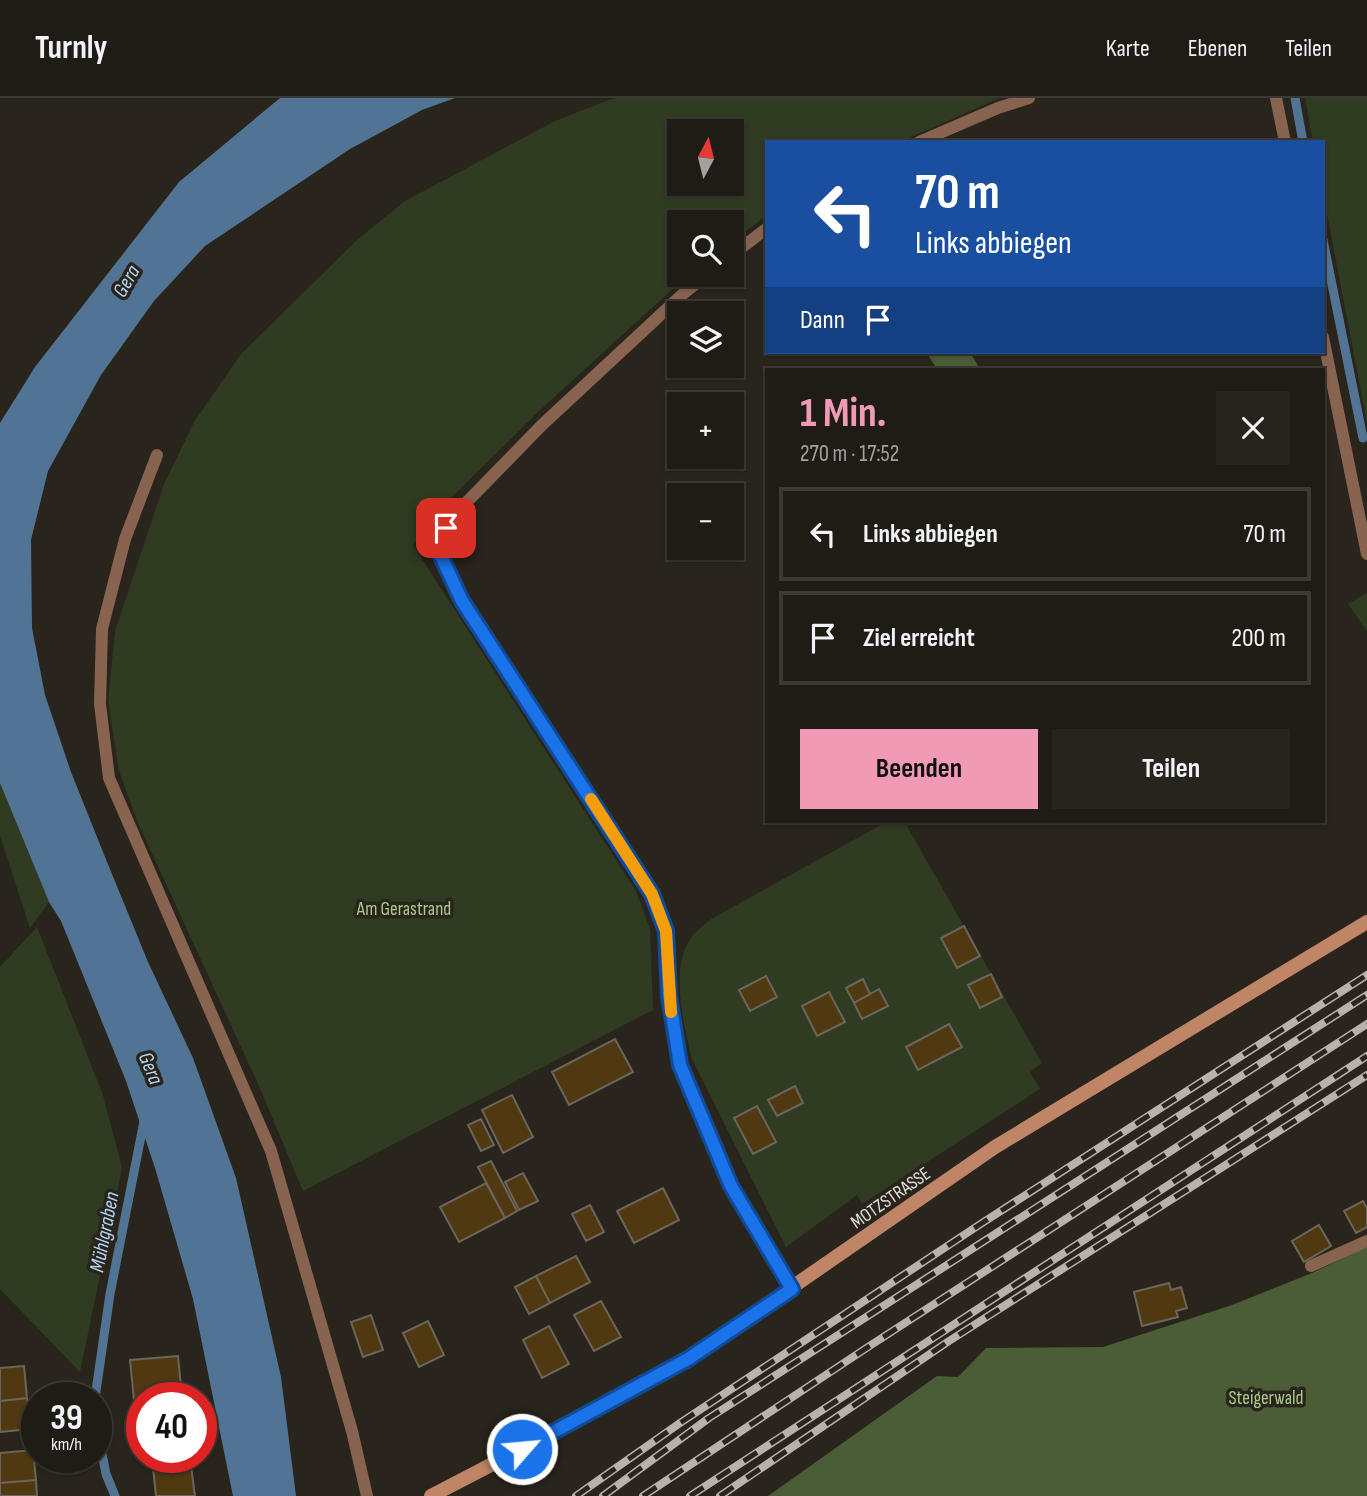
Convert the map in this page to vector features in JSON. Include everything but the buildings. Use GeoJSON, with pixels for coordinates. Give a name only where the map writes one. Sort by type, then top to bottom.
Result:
{"type":"FeatureCollection","features":[{"type":"Feature","properties":{"kind":"street","name":"MOTZSTRASSE"},"geometry":{"type":"LineString","coordinates":[[432,1496],[688,1359],[995,1147],[1367,922]]}},
{"type":"Feature","properties":{"kind":"lane"},"geometry":{"type":"LineString","coordinates":[[924,140],[998,107],[1029,98]]}},
{"type":"Feature","properties":{"kind":"lane"},"geometry":{"type":"LineString","coordinates":[[1276,98],[1285,140]]}},
{"type":"Feature","properties":{"kind":"lane"},"geometry":{"type":"LineString","coordinates":[[744,246],[765,230]]}},
{"type":"Feature","properties":{"kind":"lane"},"geometry":{"type":"LineString","coordinates":[[692,287],[542,425],[462,507],[446,528],[440,554],[462,601],[652,894],[666,931],[669,996],[680,1065],[731,1186],[792,1289]]}},
{"type":"Feature","properties":{"kind":"lane"},"geometry":{"type":"LineString","coordinates":[[1325,347],[1367,554]]}},
{"type":"Feature","properties":{"kind":"lane"},"geometry":{"type":"LineString","coordinates":[[157,455],[125,539],[102,629],[100,704],[109,778],[271,1151],[352,1431],[366,1496]]}},
{"type":"Feature","properties":{"kind":"lane"},"geometry":{"type":"LineString","coordinates":[[1311,1266],[1367,1241]]}},
{"type":"Feature","properties":{"kind":"green space","name":"Am Gerastrand"},"geometry":{"type":"Polygon","coordinates":[[[614,98],[1000,98],[905,140],[765,140],[765,217],[744,232],[744,210],[667,210],[667,287],[675,287],[539,411],[454,495],[413,545],[636,891],[650,929],[653,1010],[303,1191],[259,1086],[138,823],[119,771],[108,701],[115,631],[164,484],[194,422],[241,354],[358,239],[405,201],[555,121],[614,98]]]}},
{"type":"Feature","properties":{"kind":"green space"},"geometry":{"type":"Polygon","coordinates":[[[1305,98],[1367,98],[1367,423],[1325,203],[1325,140],[1313,140],[1305,98]]]}},
{"type":"Feature","properties":{"kind":"green space"},"geometry":{"type":"Polygon","coordinates":[[[927,354],[971,354],[979,368],[936,368],[927,354]]]}},
{"type":"Feature","properties":{"kind":"green space"},"geometry":{"type":"Polygon","coordinates":[[[1367,593],[1367,631],[1348,604],[1367,593]]]}},
{"type":"Feature","properties":{"kind":"green space"},"geometry":{"type":"Polygon","coordinates":[[[0,783],[49,902],[30,928],[0,836],[0,783]]]}},
{"type":"Feature","properties":{"kind":"green space"},"geometry":{"type":"Polygon","coordinates":[[[884,823],[905,823],[1042,1063],[1030,1072],[1040,1089],[862,1204],[857,1195],[786,1247],[692,1059],[685,1030],[680,997],[684,950],[691,938],[711,919],[884,823]]]}},
{"type":"Feature","properties":{"kind":"green space"},"geometry":{"type":"Polygon","coordinates":[[[37,927],[103,1095],[122,1168],[80,1372],[0,1289],[0,967],[37,927]]]}},
{"type":"Feature","properties":{"kind":"green space","name":"Steigerwald"},"geometry":{"type":"Polygon","coordinates":[[[1367,1247],[1367,1496],[768,1496],[937,1376],[958,1377],[986,1348],[1103,1347],[1232,1305],[1312,1273],[1367,1247]]]}},
{"type":"Feature","properties":{"kind":"water","name":"Gera"},"geometry":{"type":"Polygon","coordinates":[[[280,98],[455,98],[422,110],[350,149],[205,246],[154,301],[101,375],[48,471],[31,540],[32,628],[45,695],[71,772],[105,857],[148,962],[193,1058],[236,1178],[281,1377],[296,1496],[233,1496],[217,1417],[217,1382],[210,1382],[193,1299],[155,1168],[126,1081],[61,921],[49,902],[0,783],[0,423],[35,367],[179,182],[280,98]]]}},
{"type":"Feature","properties":{"kind":"waterway"},"geometry":{"type":"LineString","coordinates":[[1295,98],[1303,140]]}},
{"type":"Feature","properties":{"kind":"waterway"},"geometry":{"type":"LineString","coordinates":[[1325,250],[1363,438]]}},
{"type":"Feature","properties":{"kind":"waterway","name":"Mühlgraben"},"geometry":{"type":"LineString","coordinates":[[97,1382],[110,1294],[144,1121]]}},
{"type":"Feature","properties":{"kind":"waterway","name":"Mühlgraben"},"geometry":{"type":"LineString","coordinates":[[106,1473],[115,1496]]}},
{"type":"Feature","properties":{"kind":"railway"},"geometry":{"type":"LineString","coordinates":[[576,1496],[680,1423],[979,1225],[1367,975]]}},
{"type":"Feature","properties":{"kind":"railway"},"geometry":{"type":"LineString","coordinates":[[603,1496],[709,1418],[1367,995]]}},
{"type":"Feature","properties":{"kind":"railway"},"geometry":{"type":"LineString","coordinates":[[643,1496],[1367,1024]]}},
{"type":"Feature","properties":{"kind":"railway"},"geometry":{"type":"LineString","coordinates":[[690,1496],[1367,1056]]}},
{"type":"Feature","properties":{"kind":"railway"},"geometry":{"type":"LineString","coordinates":[[720,1496],[949,1341],[1367,1075]]}},
{"type":"Feature","properties":{"kind":"slow traffic"},"geometry":{"type":"LineString","coordinates":[[591,799],[652,894],[666,931],[671,1012]]}},
{"type":"Feature","properties":{"kind":"route"},"geometry":{"type":"LineString","coordinates":[[446,528],[440,554],[462,601],[652,894],[666,931],[669,996],[680,1065],[731,1186],[792,1289],[688,1359],[522,1449]]}}]}
